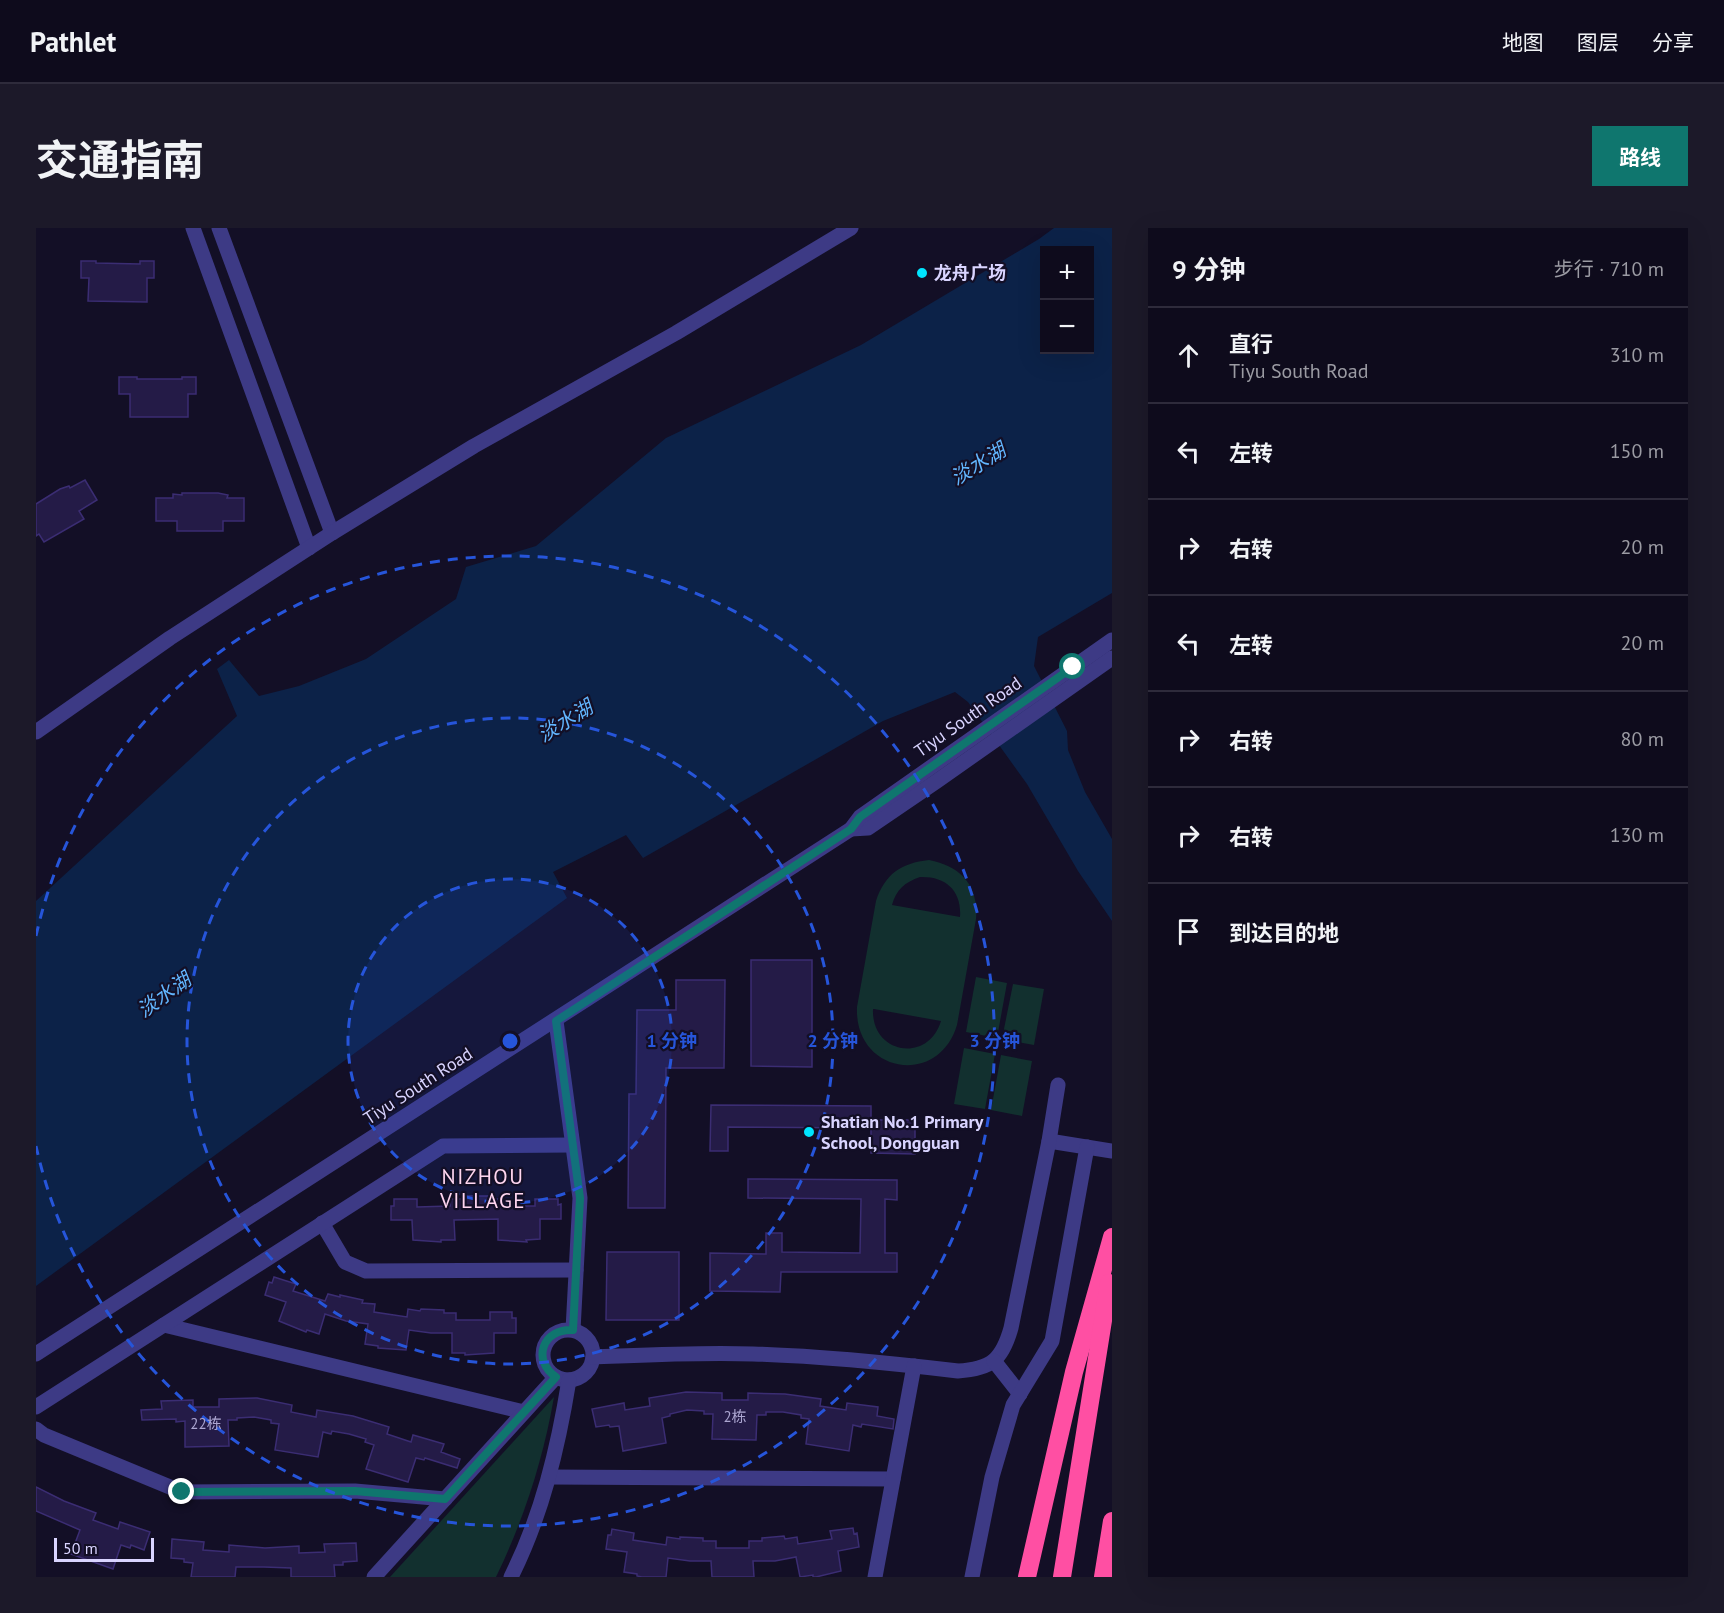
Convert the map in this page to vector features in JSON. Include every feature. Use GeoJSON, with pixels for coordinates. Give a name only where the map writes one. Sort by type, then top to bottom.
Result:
{"type":"FeatureCollection","features":[{"type":"Feature","properties":{"kind":"highway"},"geometry":{"type":"LineString","coordinates":[[1027,1577],[1074,1372],[1112,1238]]}},
{"type":"Feature","properties":{"kind":"highway"},"geometry":{"type":"LineString","coordinates":[[1062,1577],[1112,1265]]}},
{"type":"Feature","properties":{"kind":"highway"},"geometry":{"type":"LineString","coordinates":[[1103,1577],[1112,1521]]}},
{"type":"Feature","properties":{"kind":"street"},"geometry":{"type":"LineString","coordinates":[[193,228],[309,548]]}},
{"type":"Feature","properties":{"kind":"street"},"geometry":{"type":"LineString","coordinates":[[219,228],[332,533]]}},
{"type":"Feature","properties":{"kind":"street"},"geometry":{"type":"LineString","coordinates":[[36,732],[170,638],[332,533],[474,446],[676,333],[851,228]]}},
{"type":"Feature","properties":{"kind":"street","name":"Tiyu South Road"},"geometry":{"type":"LineString","coordinates":[[36,1354],[851,829],[860,817],[933,775],[1077,673],[1112,640]]}},
{"type":"Feature","properties":{"kind":"street","name":"Tiyu South Road"},"geometry":{"type":"LineString","coordinates":[[1077,673],[1112,658]]}},
{"type":"Feature","properties":{"kind":"street"},"geometry":{"type":"LineString","coordinates":[[556,1021],[580,1198],[573,1330]]}},
{"type":"Feature","properties":{"kind":"street"},"geometry":{"type":"LineString","coordinates":[[593,1357],[673,1353],[753,1354],[834,1358],[958,1371],[977,1370],[994,1361],[1006,1347],[1011,1328],[1058,1085]]}},
{"type":"Feature","properties":{"kind":"street"},"geometry":{"type":"LineString","coordinates":[[1049,1141],[1112,1151]]}},
{"type":"Feature","properties":{"kind":"street"},"geometry":{"type":"LineString","coordinates":[[36,1407],[443,1146],[572,1145]]}},
{"type":"Feature","properties":{"kind":"street"},"geometry":{"type":"LineString","coordinates":[[972,1577],[992,1477],[1013,1405],[1052,1341],[1087,1147]]}},
{"type":"Feature","properties":{"kind":"street"},"geometry":{"type":"LineString","coordinates":[[322,1223],[345,1262],[366,1271],[576,1269]]}},
{"type":"Feature","properties":{"kind":"street"},"geometry":{"type":"LineString","coordinates":[[164,1325],[524,1412]]}},
{"type":"Feature","properties":{"kind":"street"},"geometry":{"type":"LineString","coordinates":[[374,1577],[524,1412],[562,1379],[583,1375],[588,1370],[593,1357],[590,1342],[573,1330],[558,1331],[544,1346],[543,1360],[550,1373],[562,1379]]}},
{"type":"Feature","properties":{"kind":"street"},"geometry":{"type":"LineString","coordinates":[[994,1361],[1020,1394]]}},
{"type":"Feature","properties":{"kind":"street"},"geometry":{"type":"LineString","coordinates":[[875,1577],[914,1366]]}},
{"type":"Feature","properties":{"kind":"street"},"geometry":{"type":"LineString","coordinates":[[511,1577],[534,1522],[549,1477],[561,1429],[562,1379]]}},
{"type":"Feature","properties":{"kind":"street"},"geometry":{"type":"LineString","coordinates":[[36,1429],[44,1435],[182,1492],[355,1491],[445,1499]]}},
{"type":"Feature","properties":{"kind":"street"},"geometry":{"type":"LineString","coordinates":[[549,1477],[893,1479]]}},
{"type":"Feature","properties":{"kind":"green space"},"geometry":{"type":"Polygon","coordinates":[[[929,860],[940,863],[950,867],[966,879],[974,897],[976,919],[957,1025],[947,1045],[933,1058],[916,1064],[899,1064],[882,1058],[869,1047],[860,1029],[857,1007],[876,901],[889,877],[902,867],[929,860]],[[920,877],[902,887],[892,905],[960,917],[958,900],[951,887],[938,879],[920,877]],[[874,1009],[875,1024],[881,1036],[890,1044],[901,1048],[913,1048],[925,1044],[934,1035],[941,1021],[874,1009]]]}},
{"type":"Feature","properties":{"kind":"green space"},"geometry":{"type":"Polygon","coordinates":[[[976,977],[1007,983],[997,1038],[966,1032],[976,977]]]}},
{"type":"Feature","properties":{"kind":"green space"},"geometry":{"type":"Polygon","coordinates":[[[1013,984],[1044,989],[1034,1045],[1002,1039],[1013,984]]]}},
{"type":"Feature","properties":{"kind":"green space"},"geometry":{"type":"Polygon","coordinates":[[[964,1048],[995,1054],[985,1109],[954,1104],[964,1048]]]}},
{"type":"Feature","properties":{"kind":"green space"},"geometry":{"type":"Polygon","coordinates":[[[1001,1055],[1032,1061],[1022,1116],[991,1110],[1001,1055]]]}},
{"type":"Feature","properties":{"kind":"green space"},"geometry":{"type":"Polygon","coordinates":[[[554,1397],[531,1489],[496,1577],[390,1577],[554,1397]]]}},
{"type":"Feature","properties":{"kind":"water","name":"淡水湖"},"geometry":{"type":"Polygon","coordinates":[[[1054,228],[1112,228],[1112,593],[1038,637],[1034,666],[1067,731],[1068,750],[1085,792],[1112,839],[1112,921],[1078,871],[1027,784],[968,702],[955,692],[883,721],[643,858],[626,835],[553,872],[567,898],[36,1286],[36,901],[237,716],[217,669],[229,660],[259,696],[299,686],[366,659],[456,599],[466,567],[536,546],[666,438],[861,345],[1054,228]]]}},
{"type":"Feature","properties":{"kind":"building"},"geometry":{"type":"Polygon","coordinates":[[[81,261],[140,264],[140,261],[154,261],[154,278],[147,278],[147,302],[88,301],[89,278],[81,278],[81,261]]]}},
{"type":"Feature","properties":{"kind":"building"},"geometry":{"type":"Polygon","coordinates":[[[119,377],[182,379],[182,377],[196,377],[196,394],[188,394],[188,417],[130,417],[130,394],[119,394],[119,377]]]}},
{"type":"Feature","properties":{"kind":"building"},"geometry":{"type":"Polygon","coordinates":[[[85,480],[97,500],[79,511],[84,519],[44,542],[39,534],[36,536],[36,504],[60,489],[69,486],[70,488],[85,480]]]}},
{"type":"Feature","properties":{"kind":"building"},"geometry":{"type":"Polygon","coordinates":[[[182,493],[218,493],[228,495],[227,498],[244,498],[244,521],[223,521],[223,531],[177,531],[177,521],[156,521],[156,498],[173,498],[173,494],[182,495],[182,493]]]}},
{"type":"Feature","properties":{"kind":"building"},"geometry":{"type":"Polygon","coordinates":[[[751,960],[812,960],[812,1067],[751,1066],[751,960]]]}},
{"type":"Feature","properties":{"kind":"building"},"geometry":{"type":"Polygon","coordinates":[[[676,980],[725,980],[724,1068],[666,1068],[665,1208],[628,1208],[629,1094],[636,1094],[637,1010],[676,1010],[676,980]]]}},
{"type":"Feature","properties":{"kind":"building"},"geometry":{"type":"Polygon","coordinates":[[[711,1105],[871,1106],[871,1128],[728,1127],[728,1151],[710,1151],[711,1105]]]}},
{"type":"Feature","properties":{"kind":"building"},"geometry":{"type":"Polygon","coordinates":[[[871,1120],[915,1120],[915,1154],[871,1153],[871,1120]]]}},
{"type":"Feature","properties":{"kind":"building"},"geometry":{"type":"Polygon","coordinates":[[[748,1179],[897,1180],[897,1200],[885,1199],[885,1253],[897,1253],[897,1272],[781,1272],[780,1292],[710,1291],[710,1253],[766,1254],[766,1233],[782,1233],[782,1252],[860,1253],[861,1199],[748,1198],[748,1179]]]}},
{"type":"Feature","properties":{"kind":"building"},"geometry":{"type":"Polygon","coordinates":[[[463,1196],[489,1196],[489,1199],[502,1199],[502,1206],[535,1206],[535,1199],[558,1199],[558,1205],[561,1204],[561,1219],[540,1219],[540,1239],[526,1240],[527,1242],[498,1240],[498,1219],[454,1220],[455,1240],[441,1240],[441,1242],[413,1240],[412,1220],[391,1220],[391,1206],[394,1206],[394,1199],[417,1199],[417,1207],[450,1206],[450,1199],[463,1199],[463,1196]]]}},
{"type":"Feature","properties":{"kind":"building"},"geometry":{"type":"Polygon","coordinates":[[[607,1252],[679,1252],[679,1320],[606,1320],[607,1252]]]}},
{"type":"Feature","properties":{"kind":"building"},"geometry":{"type":"Polygon","coordinates":[[[274,1277],[296,1284],[293,1291],[325,1301],[328,1294],[340,1297],[340,1295],[363,1300],[362,1303],[375,1304],[374,1312],[407,1317],[408,1309],[444,1310],[444,1313],[456,1313],[456,1320],[490,1320],[490,1312],[512,1312],[512,1318],[516,1318],[516,1333],[494,1333],[494,1353],[465,1355],[465,1353],[452,1353],[452,1333],[409,1330],[406,1350],[378,1348],[378,1346],[365,1344],[368,1324],[346,1321],[325,1314],[319,1334],[307,1330],[306,1332],[279,1321],[286,1302],[265,1295],[269,1282],[272,1283],[274,1277]]]}},
{"type":"Feature","properties":{"kind":"building"},"geometry":{"type":"Polygon","coordinates":[[[686,1392],[722,1393],[722,1400],[748,1400],[748,1393],[785,1394],[821,1399],[820,1406],[846,1410],[847,1403],[878,1407],[877,1416],[894,1419],[893,1429],[862,1424],[861,1427],[853,1425],[849,1451],[806,1444],[809,1419],[801,1418],[801,1415],[766,1412],[766,1415],[757,1415],[756,1440],[712,1439],[713,1414],[687,1410],[662,1418],[666,1443],[623,1451],[619,1426],[596,1427],[592,1409],[624,1403],[625,1410],[650,1406],[649,1398],[686,1392]]]}},
{"type":"Feature","properties":{"kind":"building"},"geometry":{"type":"Polygon","coordinates":[[[257,1398],[292,1405],[291,1412],[316,1417],[317,1410],[353,1416],[389,1427],[387,1434],[411,1442],[413,1435],[444,1444],[441,1452],[460,1459],[457,1468],[425,1458],[424,1460],[416,1458],[408,1482],[366,1469],[374,1445],[365,1442],[366,1439],[349,1434],[323,1432],[318,1457],[275,1450],[279,1424],[271,1423],[271,1420],[254,1417],[228,1420],[229,1446],[185,1447],[185,1421],[142,1420],[141,1410],[162,1409],[161,1401],[193,1400],[193,1407],[219,1407],[219,1399],[257,1398]]]}},
{"type":"Feature","properties":{"kind":"building"},"geometry":{"type":"Polygon","coordinates":[[[36,1487],[96,1513],[93,1520],[118,1529],[120,1522],[150,1532],[144,1550],[131,1545],[130,1548],[121,1545],[113,1569],[71,1554],[80,1530],[36,1511],[36,1487]]]}},
{"type":"Feature","properties":{"kind":"building"},"geometry":{"type":"Polygon","coordinates":[[[853,1528],[854,1534],[857,1533],[859,1547],[838,1551],[841,1571],[816,1577],[813,1575],[800,1577],[796,1557],[775,1561],[753,1561],[754,1577],[712,1577],[711,1561],[668,1558],[666,1577],[642,1577],[624,1572],[627,1552],[606,1549],[608,1535],[611,1535],[612,1529],[634,1533],[633,1540],[666,1545],[667,1537],[680,1539],[680,1537],[716,1541],[716,1548],[749,1548],[749,1541],[762,1541],[762,1538],[797,1537],[798,1544],[832,1539],[830,1531],[853,1528]]]}},
{"type":"Feature","properties":{"kind":"building"},"geometry":{"type":"Polygon","coordinates":[[[172,1539],[204,1542],[203,1550],[229,1552],[229,1545],[265,1548],[299,1546],[299,1553],[325,1552],[324,1544],[356,1543],[357,1561],[334,1565],[335,1577],[291,1577],[291,1568],[236,1567],[235,1577],[191,1577],[193,1563],[184,1562],[184,1559],[171,1558],[172,1539]]]}},
{"type":"Feature","properties":{"kind":"place","name":"龙舟广场"},"geometry":{"type":"Point","coordinates":[922,273]}},
{"type":"Feature","properties":{"kind":"place","name":"Shatian No.1 Primary School, Dongguan"},"geometry":{"type":"Point","coordinates":[809,1132]}},
{"type":"Feature","properties":{"kind":"district","name":"NIZHOU VILLAGE"},"geometry":{"type":"Point","coordinates":[483,1189]}},
{"type":"Feature","properties":{"kind":"route"},"geometry":{"type":"LineString","coordinates":[[182,1492],[355,1491],[445,1499],[556,1377],[545,1367],[542,1353],[544,1346],[547,1340],[558,1331],[573,1330],[580,1198],[556,1021],[851,829],[860,817],[1073,667]]}}]}
